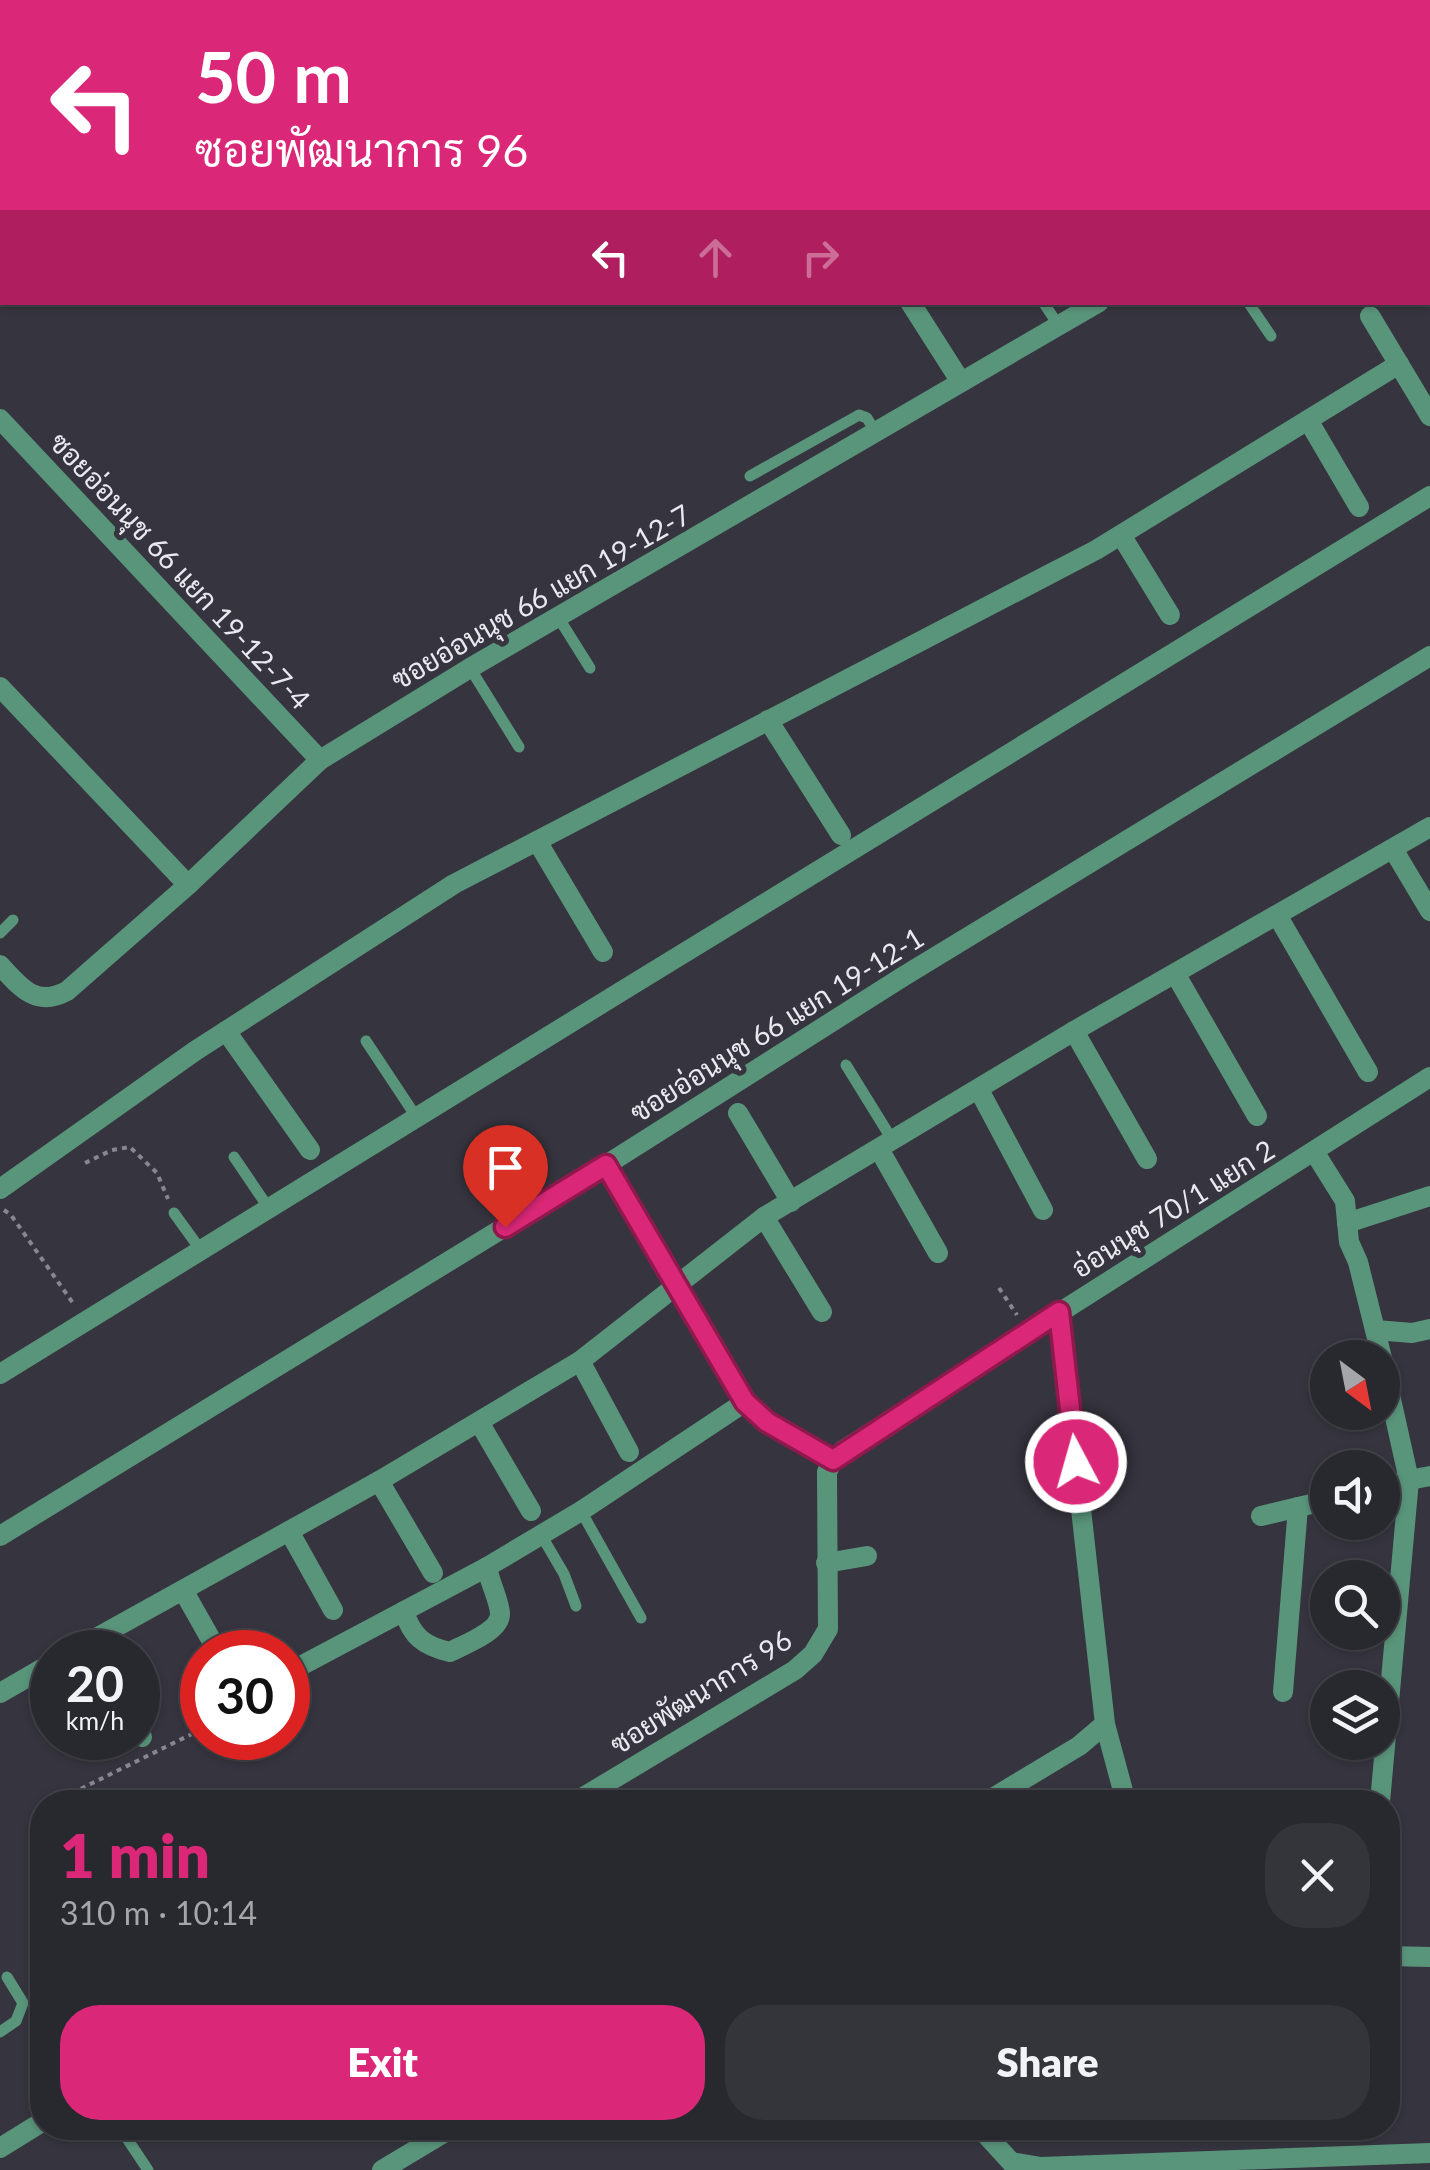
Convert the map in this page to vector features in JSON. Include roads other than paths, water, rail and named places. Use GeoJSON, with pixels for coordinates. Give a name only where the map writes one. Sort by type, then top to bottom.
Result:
{"type":"FeatureCollection","features":[{"type":"Feature","properties":{"kind":"street"},"geometry":{"type":"LineString","coordinates":[[912,305],[960,382]]}},
{"type":"Feature","properties":{"kind":"street","name":"ซอยอ่อนนุช 66 แยก 19-12-7"},"geometry":{"type":"LineString","coordinates":[[0,965],[38,999],[67,992],[320,760],[470,668],[1095,305]]}},
{"type":"Feature","properties":{"kind":"street"},"geometry":{"type":"LineString","coordinates":[[1370,316],[1430,416]]}},
{"type":"Feature","properties":{"kind":"street"},"geometry":{"type":"LineString","coordinates":[[0,1189],[226,1030],[454,884],[1121,534],[1399,364]]}},
{"type":"Feature","properties":{"kind":"street","name":"ซอยอ่อนนุช 66 แยก 19-12-7-4"},"geometry":{"type":"LineString","coordinates":[[0,419],[320,760]]}},
{"type":"Feature","properties":{"kind":"street"},"geometry":{"type":"LineString","coordinates":[[1308,420],[1359,506]]}},
{"type":"Feature","properties":{"kind":"street"},"geometry":{"type":"LineString","coordinates":[[0,1374],[415,1115],[1430,496]]}},
{"type":"Feature","properties":{"kind":"street"},"geometry":{"type":"LineString","coordinates":[[1121,534],[1170,615]]}},
{"type":"Feature","properties":{"kind":"street","name":"ซอยอ่อนนุช 66 แยก 19-12-1"},"geometry":{"type":"LineString","coordinates":[[0,1536],[606,1165],[904,976],[1430,656]]}},
{"type":"Feature","properties":{"kind":"street"},"geometry":{"type":"LineString","coordinates":[[0,688],[188,884]]}},
{"type":"Feature","properties":{"kind":"street"},"geometry":{"type":"LineString","coordinates":[[768,720],[841,835]]}},
{"type":"Feature","properties":{"kind":"street"},"geometry":{"type":"LineString","coordinates":[[117,1630],[580,1361],[764,1217],[1074,1032],[1430,828]]}},
{"type":"Feature","properties":{"kind":"street"},"geometry":{"type":"LineString","coordinates":[[537,841],[603,952]]}},
{"type":"Feature","properties":{"kind":"street"},"geometry":{"type":"LineString","coordinates":[[1393,849],[1430,911]]}},
{"type":"Feature","properties":{"kind":"street"},"geometry":{"type":"LineString","coordinates":[[1277,915],[1368,1072]]}},
{"type":"Feature","properties":{"kind":"street"},"geometry":{"type":"LineString","coordinates":[[1176,976],[1257,1116]]}},
{"type":"Feature","properties":{"kind":"street"},"geometry":{"type":"LineString","coordinates":[[226,1030],[310,1150]]}},
{"type":"Feature","properties":{"kind":"street"},"geometry":{"type":"LineString","coordinates":[[1074,1032],[1146,1159]]}},
{"type":"Feature","properties":{"kind":"street","name":"อ่อนนุช 70/1 แยก 2"},"geometry":{"type":"LineString","coordinates":[[1059,1312],[1430,1078]]}},
{"type":"Feature","properties":{"kind":"street"},"geometry":{"type":"LineString","coordinates":[[979,1090],[1043,1210]]}},
{"type":"Feature","properties":{"kind":"street"},"geometry":{"type":"LineString","coordinates":[[738,1113],[791,1202]]}},
{"type":"Feature","properties":{"kind":"street"},"geometry":{"type":"LineString","coordinates":[[886,1145],[938,1253]]}},
{"type":"Feature","properties":{"kind":"street"},"geometry":{"type":"LineString","coordinates":[[1315,1152],[1345,1201],[1349,1242],[1378,1340]]}},
{"type":"Feature","properties":{"kind":"street"},"geometry":{"type":"LineString","coordinates":[[606,1165],[745,1402],[767,1422],[833,1460],[1059,1312],[1105,1724],[1123,1790]]}},
{"type":"Feature","properties":{"kind":"street"},"geometry":{"type":"LineString","coordinates":[[1347,1223],[1430,1196]]}},
{"type":"Feature","properties":{"kind":"street"},"geometry":{"type":"LineString","coordinates":[[764,1217],[822,1312]]}},
{"type":"Feature","properties":{"kind":"street"},"geometry":{"type":"LineString","coordinates":[[1376,1330],[1412,1334],[1430,1330]]}},
{"type":"Feature","properties":{"kind":"street"},"geometry":{"type":"LineString","coordinates":[[580,1361],[629,1452]]}},
{"type":"Feature","properties":{"kind":"street"},"geometry":{"type":"LineString","coordinates":[[310,1661],[486,1567],[581,1511],[745,1402]]}},
{"type":"Feature","properties":{"kind":"street"},"geometry":{"type":"LineString","coordinates":[[480,1422],[531,1511]]}},
{"type":"Feature","properties":{"kind":"street"},"geometry":{"type":"LineString","coordinates":[[1381,1790],[1408,1480],[1397,1430]]}},
{"type":"Feature","properties":{"kind":"street","name":"ซอยพัฒนาการ 96"},"geometry":{"type":"LineString","coordinates":[[595,1790],[795,1670],[814,1654],[828,1629],[825,1490],[833,1460]]}},
{"type":"Feature","properties":{"kind":"street"},"geometry":{"type":"LineString","coordinates":[[1400,1482],[1430,1476]]}},
{"type":"Feature","properties":{"kind":"street"},"geometry":{"type":"LineString","coordinates":[[379,1481],[433,1573]]}},
{"type":"Feature","properties":{"kind":"street"},"geometry":{"type":"LineString","coordinates":[[1261,1516],[1310,1504]]}},
{"type":"Feature","properties":{"kind":"street"},"geometry":{"type":"LineString","coordinates":[[1283,1692],[1298,1507]]}},
{"type":"Feature","properties":{"kind":"street"},"geometry":{"type":"LineString","coordinates":[[289,1532],[333,1610]]}},
{"type":"Feature","properties":{"kind":"street"},"geometry":{"type":"LineString","coordinates":[[826,1563],[868,1556]]}},
{"type":"Feature","properties":{"kind":"street"},"geometry":{"type":"LineString","coordinates":[[404,1611],[419,1640],[450,1652],[460,1647],[488,1631],[500,1615],[486,1567]]}},
{"type":"Feature","properties":{"kind":"street"},"geometry":{"type":"LineString","coordinates":[[183,1590],[206,1630]]}},
{"type":"Feature","properties":{"kind":"street"},"geometry":{"type":"LineString","coordinates":[[0,1693],[30,1676]]}},
{"type":"Feature","properties":{"kind":"street"},"geometry":{"type":"LineString","coordinates":[[1006,1790],[1079,1746],[1105,1724]]}},
{"type":"Feature","properties":{"kind":"street"},"geometry":{"type":"LineString","coordinates":[[1400,1956],[1430,1957]]}},
{"type":"Feature","properties":{"kind":"street"},"geometry":{"type":"LineString","coordinates":[[0,2148],[30,2129]]}},
{"type":"Feature","properties":{"kind":"street"},"geometry":{"type":"LineString","coordinates":[[382,2170],[432,2140]]}},
{"type":"Feature","properties":{"kind":"street"},"geometry":{"type":"LineString","coordinates":[[991,2140],[1012,2162],[1041,2167],[1430,2153]]}},
{"type":"Feature","properties":{"kind":"lane"},"geometry":{"type":"LineString","coordinates":[[1045,305],[1059,326]]}},
{"type":"Feature","properties":{"kind":"lane"},"geometry":{"type":"LineString","coordinates":[[1250,305],[1271,336]]}},
{"type":"Feature","properties":{"kind":"lane"},"geometry":{"type":"LineString","coordinates":[[750,476],[859,415],[867,418],[876,432]]}},
{"type":"Feature","properties":{"kind":"lane"},"geometry":{"type":"LineString","coordinates":[[558,618],[590,668]]}},
{"type":"Feature","properties":{"kind":"lane"},"geometry":{"type":"LineString","coordinates":[[470,668],[519,747]]}},
{"type":"Feature","properties":{"kind":"lane"},"geometry":{"type":"LineString","coordinates":[[0,933],[13,920]]}},
{"type":"Feature","properties":{"kind":"lane"},"geometry":{"type":"LineString","coordinates":[[366,1041],[415,1115]]}},
{"type":"Feature","properties":{"kind":"lane"},"geometry":{"type":"LineString","coordinates":[[846,1065],[886,1145]]}},
{"type":"Feature","properties":{"kind":"lane"},"geometry":{"type":"LineString","coordinates":[[234,1157],[268,1207]]}},
{"type":"Feature","properties":{"kind":"lane"},"geometry":{"type":"LineString","coordinates":[[174,1212],[200,1250]]}},
{"type":"Feature","properties":{"kind":"lane"},"geometry":{"type":"LineString","coordinates":[[581,1511],[641,1618]]}},
{"type":"Feature","properties":{"kind":"lane"},"geometry":{"type":"LineString","coordinates":[[540,1533],[564,1574],[576,1606]]}},
{"type":"Feature","properties":{"kind":"lane"},"geometry":{"type":"LineString","coordinates":[[0,2032],[16,2022],[23,2003],[7,1977]]}},
{"type":"Feature","properties":{"kind":"lane"},"geometry":{"type":"LineString","coordinates":[[128,2140],[148,2170]]}}]}
